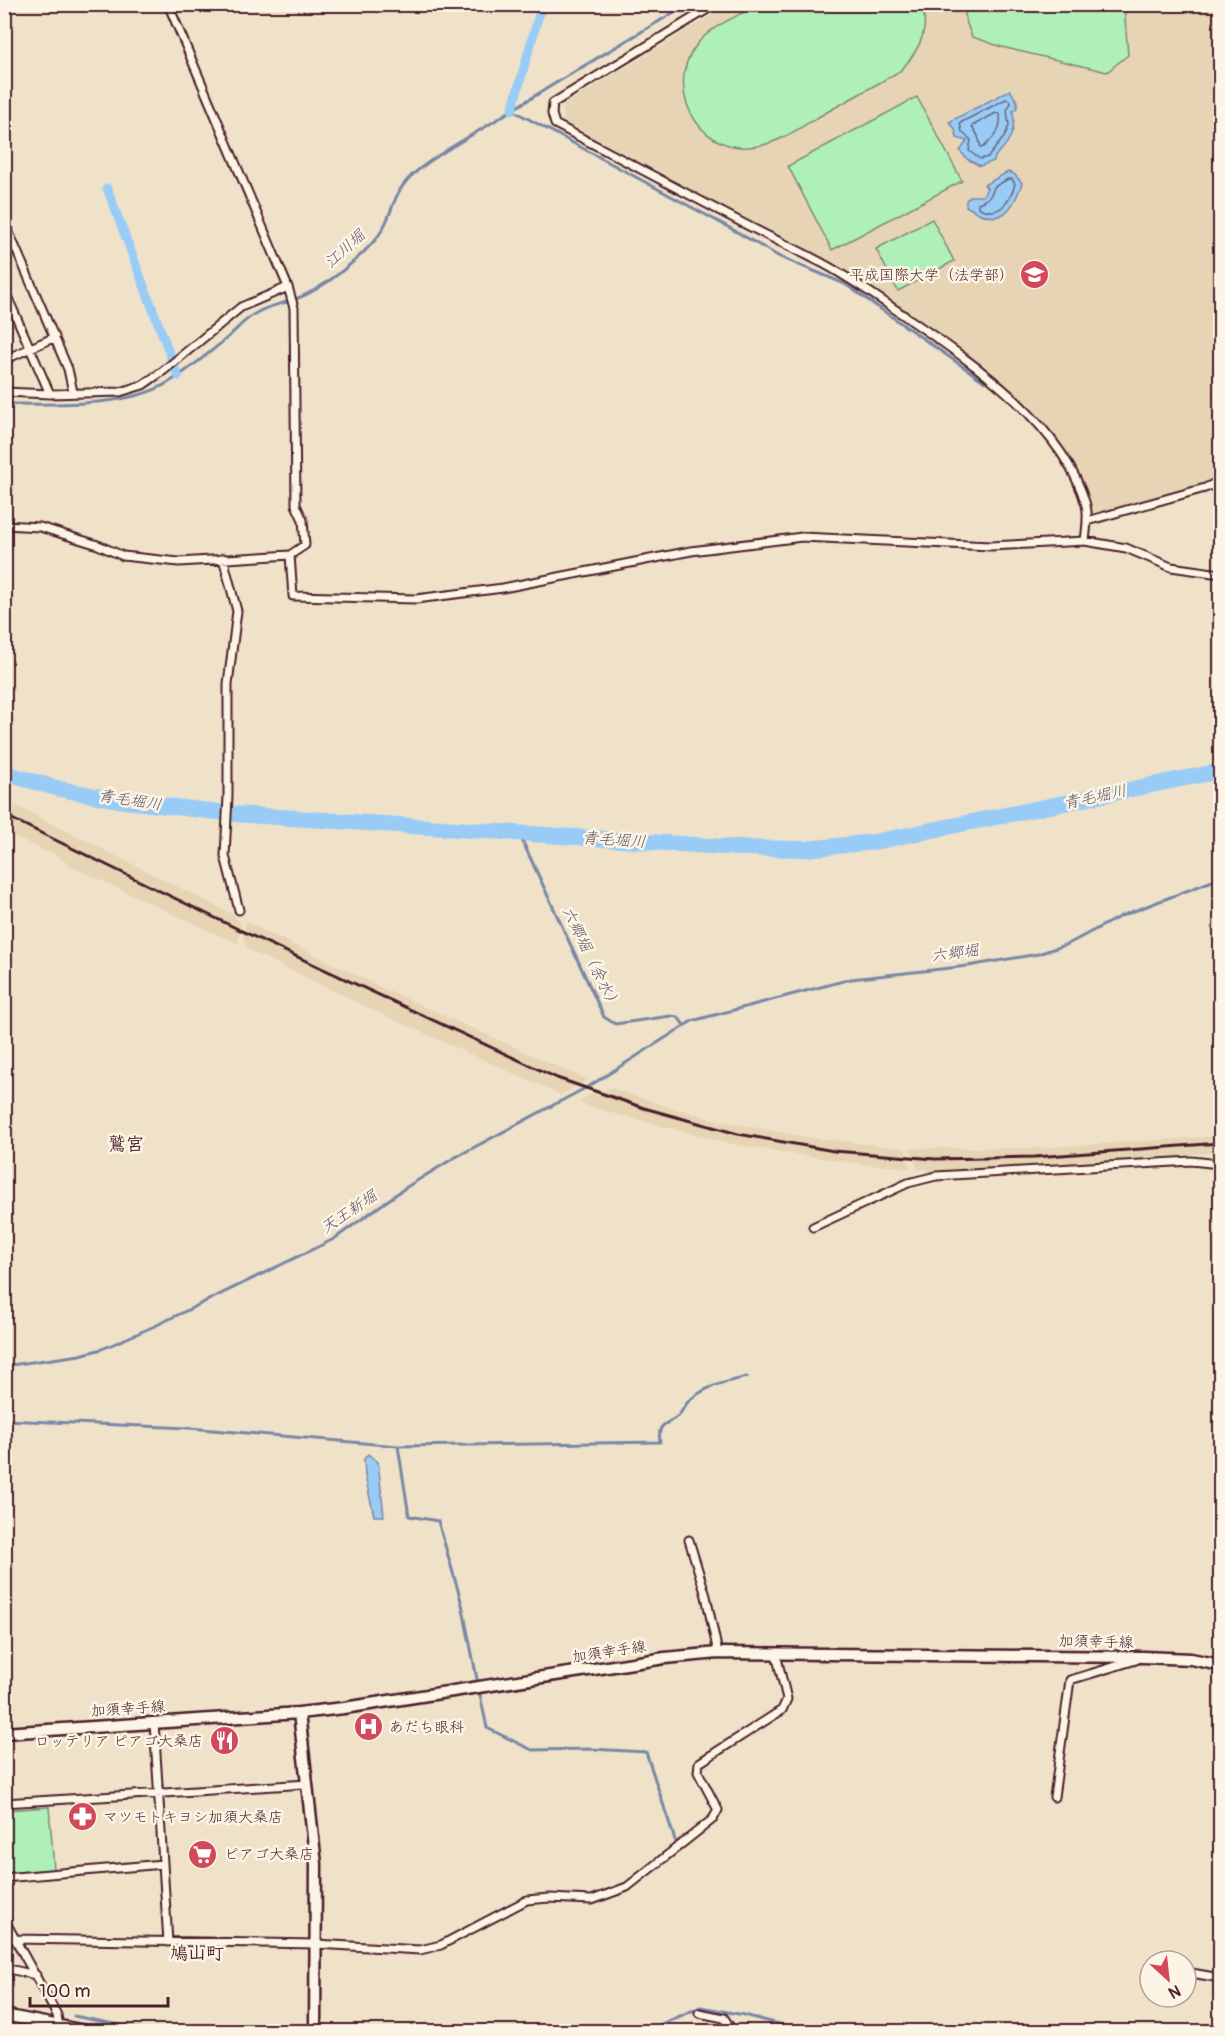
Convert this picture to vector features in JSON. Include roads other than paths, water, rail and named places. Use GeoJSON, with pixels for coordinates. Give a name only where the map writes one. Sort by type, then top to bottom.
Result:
{"type":"FeatureCollection","features":[{"type":"Feature","properties":{"kind":"main road","name":"加須幸手線"},"geometry":{"type":"LineString","coordinates":[[4,1733],[299,1713],[398,1701],[676,1657],[718,1653],[1144,1657],[1191,1659],[1221,1665]]}},
{"type":"Feature","properties":{"kind":"main road"},"geometry":{"type":"LineString","coordinates":[[299,1713],[316,1864],[315,2031]]}},
{"type":"Feature","properties":{"kind":"main road"},"geometry":{"type":"LineString","coordinates":[[4,2015],[60,2029],[90,2031]]}},
{"type":"Feature","properties":{"kind":"main road"},"geometry":{"type":"LineString","coordinates":[[4,2027],[29,2031]]}},
{"type":"Feature","properties":{"kind":"street"},"geometry":{"type":"LineString","coordinates":[[4,525],[40,527],[98,545],[123,556],[179,562],[290,555],[305,546],[303,520],[296,505],[294,308],[288,287],[168,4]]}},
{"type":"Feature","properties":{"kind":"street"},"geometry":{"type":"LineString","coordinates":[[716,4],[553,103],[552,114],[555,124],[765,235],[825,264],[971,362],[1015,400],[1051,440],[1073,474],[1087,507],[1088,520],[1084,541]]}},
{"type":"Feature","properties":{"kind":"street"},"geometry":{"type":"LineString","coordinates":[[4,221],[68,369],[73,392]]}},
{"type":"Feature","properties":{"kind":"street"},"geometry":{"type":"LineString","coordinates":[[4,392],[50,394],[120,392],[142,385],[163,371],[240,308],[288,287]]}},
{"type":"Feature","properties":{"kind":"street"},"geometry":{"type":"LineString","coordinates":[[4,290],[50,394]]}},
{"type":"Feature","properties":{"kind":"street"},"geometry":{"type":"LineString","coordinates":[[4,314],[13,310]]}},
{"type":"Feature","properties":{"kind":"street"},"geometry":{"type":"LineString","coordinates":[[4,360],[55,338]]}},
{"type":"Feature","properties":{"kind":"street"},"geometry":{"type":"LineString","coordinates":[[1088,520],[1204,488],[1221,481]]}},
{"type":"Feature","properties":{"kind":"street"},"geometry":{"type":"LineString","coordinates":[[290,555],[293,596],[417,599],[504,588],[691,551],[802,537],[990,546],[1084,541],[1126,549],[1171,567],[1221,574]]}},
{"type":"Feature","properties":{"kind":"street"},"geometry":{"type":"LineString","coordinates":[[223,558],[237,611],[228,684],[228,796],[225,861],[239,910]]}},
{"type":"Feature","properties":{"kind":"street"},"geometry":{"type":"LineString","coordinates":[[813,1227],[908,1183],[936,1176],[1191,1161],[1221,1164]]}},
{"type":"Feature","properties":{"kind":"street"},"geometry":{"type":"LineString","coordinates":[[689,1540],[706,1596],[718,1653]]}},
{"type":"Feature","properties":{"kind":"street"},"geometry":{"type":"LineString","coordinates":[[15,1939],[316,1944],[420,1950],[441,1946],[527,1900],[549,1898],[592,1900],[627,1887],[713,1819],[718,1810],[698,1772],[699,1763],[782,1710],[787,1699],[776,1654]]}},
{"type":"Feature","properties":{"kind":"street"},"geometry":{"type":"LineString","coordinates":[[1054,1797],[1070,1680],[1144,1657]]}},
{"type":"Feature","properties":{"kind":"street"},"geometry":{"type":"LineString","coordinates":[[154,1722],[168,1942]]}},
{"type":"Feature","properties":{"kind":"street"},"geometry":{"type":"LineString","coordinates":[[4,1803],[308,1784]]}},
{"type":"Feature","properties":{"kind":"street"},"geometry":{"type":"LineString","coordinates":[[4,1878],[164,1864]]}},
{"type":"Feature","properties":{"kind":"street"},"geometry":{"type":"LineString","coordinates":[[4,1919],[57,2015],[60,2029]]}},
{"type":"Feature","properties":{"kind":"street"},"geometry":{"type":"LineString","coordinates":[[4,1968],[36,1975]]}},
{"type":"Feature","properties":{"kind":"street"},"geometry":{"type":"LineString","coordinates":[[1198,1974],[1221,1978]]}},
{"type":"Feature","properties":{"kind":"street"},"geometry":{"type":"LineString","coordinates":[[699,2013],[724,2018],[733,2031]]}},
{"type":"Feature","properties":{"kind":"water"},"geometry":{"type":"Polygon","coordinates":[[[1010,90],[1017,101],[1017,108],[1013,111],[1014,122],[1011,136],[994,161],[980,166],[967,159],[960,151],[967,141],[957,138],[955,129],[949,122],[1010,90]]]}},
{"type":"Feature","properties":{"kind":"water"},"geometry":{"type":"Polygon","coordinates":[[[1008,172],[1014,174],[1022,183],[1013,203],[1002,215],[987,216],[966,206],[966,200],[971,196],[983,196],[987,188],[984,185],[1008,172]]]}},
{"type":"Feature","properties":{"kind":"water"},"geometry":{"type":"Polygon","coordinates":[[[368,1454],[378,1462],[384,1516],[374,1516],[365,1476],[364,1459],[368,1454]]]}},
{"type":"Feature","properties":{"kind":"water"},"geometry":{"type":"Polygon","coordinates":[[[700,2025],[711,2025],[715,2031],[683,2031],[700,2025]]]}},
{"type":"Feature","properties":{"kind":"waterway"},"geometry":{"type":"LineString","coordinates":[[512,110],[542,4]]}},
{"type":"Feature","properties":{"kind":"waterway","name":"江川堀"},"geometry":{"type":"LineString","coordinates":[[4,404],[90,403],[133,396],[169,382],[206,355],[254,314],[306,294],[349,265],[376,239],[401,188],[426,164],[688,4]]}},
{"type":"Feature","properties":{"kind":"waterway"},"geometry":{"type":"LineString","coordinates":[[512,110],[778,256],[845,284],[985,382]]}},
{"type":"Feature","properties":{"kind":"waterway"},"geometry":{"type":"LineString","coordinates":[[107,188],[178,376]]}},
{"type":"Feature","properties":{"kind":"waterway","name":"青毛堀川"},"geometry":{"type":"LineString","coordinates":[[4,773],[60,789],[117,800],[234,814],[740,848],[807,849],[874,842],[1220,771]]}},
{"type":"Feature","properties":{"kind":"waterway","name":"六郷堀（余水）"},"geometry":{"type":"LineString","coordinates":[[522,833],[522,840],[604,1017],[615,1024],[671,1016],[678,1017],[684,1025]]}},
{"type":"Feature","properties":{"kind":"waterway","name":"天王新堀"},"geometry":{"type":"LineString","coordinates":[[4,1366],[80,1355],[102,1349],[157,1325],[334,1239],[405,1188],[454,1158],[591,1085],[692,1021],[851,979],[968,966],[1038,954],[1068,944],[1121,916],[1220,878]]}},
{"type":"Feature","properties":{"kind":"waterway"},"geometry":{"type":"LineString","coordinates":[[398,1446],[660,1442],[659,1435],[662,1427],[679,1415],[693,1397],[715,1386],[747,1377]]}},
{"type":"Feature","properties":{"kind":"waterway"},"geometry":{"type":"LineString","coordinates":[[4,1420],[189,1428],[398,1446],[409,1516],[438,1521],[462,1604],[478,1684]]}},
{"type":"Feature","properties":{"kind":"waterway"},"geometry":{"type":"LineString","coordinates":[[479,1690],[487,1728],[532,1750],[591,1749],[646,1752],[675,1840]]}},
{"type":"Feature","properties":{"kind":"waterway"},"geometry":{"type":"LineString","coordinates":[[643,2032],[701,2007],[744,2015],[810,2032]]}},
{"type":"Feature","properties":{"kind":"waterway"},"geometry":{"type":"LineString","coordinates":[[74,2016],[154,2032]]}},
{"type":"Feature","properties":{"kind":"railway"},"geometry":{"type":"LineString","coordinates":[[4,815],[242,931],[557,1078],[644,1108],[738,1134],[834,1151],[935,1159],[1035,1157],[1220,1143]]}},
{"type":"Feature","properties":{"kind":"place","name":"平成国際大学（法学部）"},"geometry":{"type":"Point","coordinates":[1035,275]}},
{"type":"Feature","properties":{"kind":"place","name":"あだち眼科"},"geometry":{"type":"Point","coordinates":[368,1727]}},
{"type":"Feature","properties":{"kind":"place","name":"ロッテリア ピアゴ大桑店"},"geometry":{"type":"Point","coordinates":[224,1741]}},
{"type":"Feature","properties":{"kind":"place","name":"マツモトキヨシ加須大桑店"},"geometry":{"type":"Point","coordinates":[82,1817]}},
{"type":"Feature","properties":{"kind":"place","name":"ピアゴ大桑店"},"geometry":{"type":"Point","coordinates":[203,1854]}},
{"type":"Feature","properties":{"kind":"district","name":"鷲宮"},"geometry":{"type":"Point","coordinates":[126,1144]}},
{"type":"Feature","properties":{"kind":"district","name":"鳩山町"},"geometry":{"type":"Point","coordinates":[197,1953]}},
{"type":"Feature","properties":{"kind":"water label","name":"六郷堀"},"geometry":{"type":"Point","coordinates":[955,953]}}]}
